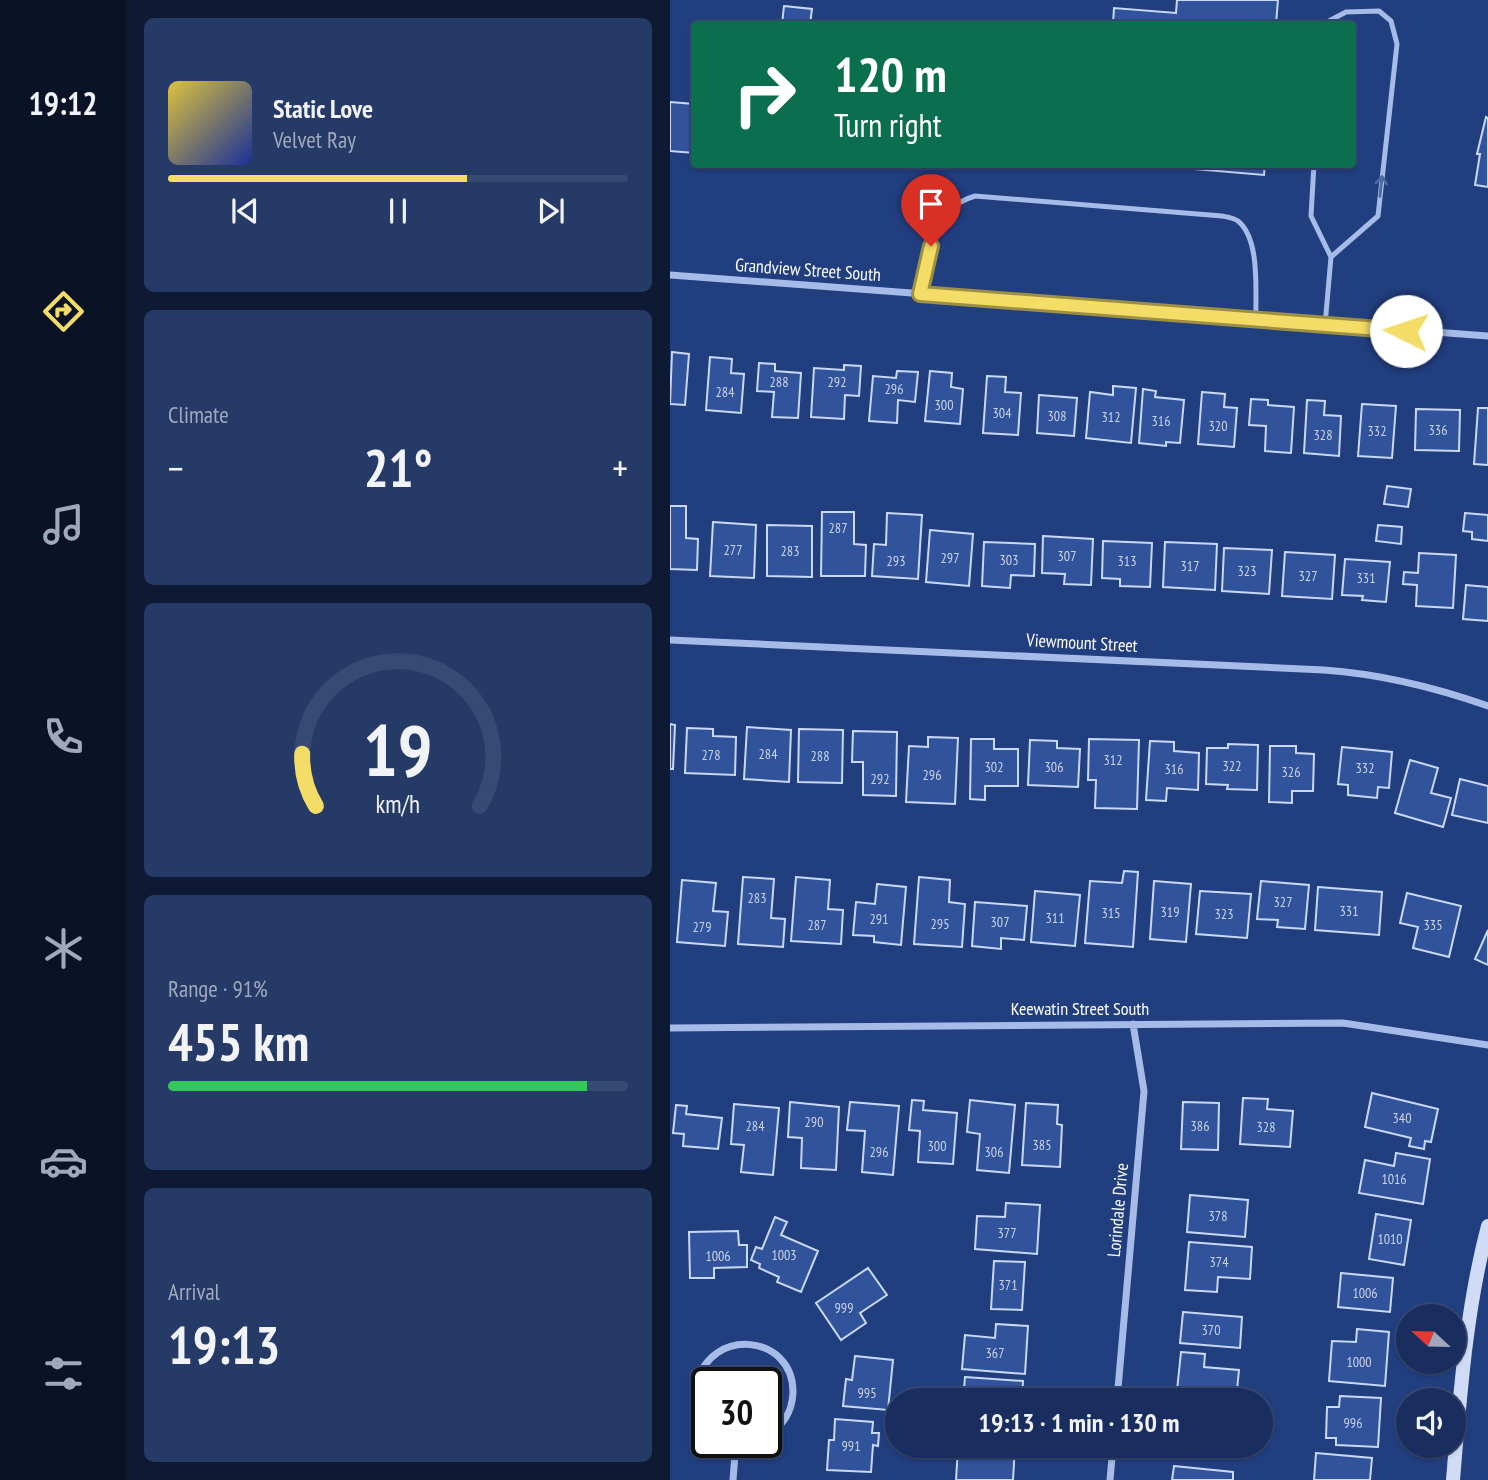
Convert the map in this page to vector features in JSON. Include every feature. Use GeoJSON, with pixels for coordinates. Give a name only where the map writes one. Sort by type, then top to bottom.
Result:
{"type":"FeatureCollection","features":[{"type":"Feature","properties":{"kind":"main road"},"geometry":{"type":"LineString","coordinates":[[1453,1480],[1473,1298],[1488,1226]]}},
{"type":"Feature","properties":{"kind":"street","name":"Grandview Street South"},"geometry":{"type":"LineString","coordinates":[[670,275],[1488,336]]}},
{"type":"Feature","properties":{"kind":"street","name":"Viewmount Street"},"geometry":{"type":"LineString","coordinates":[[670,640],[1367,673],[1414,683],[1488,706]]}},
{"type":"Feature","properties":{"kind":"street","name":"Keewatin Street South"},"geometry":{"type":"LineString","coordinates":[[670,1028],[1343,1023],[1488,1045]]}},
{"type":"Feature","properties":{"kind":"street","name":"Lorindale Drive"},"geometry":{"type":"LineString","coordinates":[[1118,1388],[1144,1091],[1134,1024]]}},
{"type":"Feature","properties":{"kind":"street"},"geometry":{"type":"LineString","coordinates":[[704,1367],[719,1350],[734,1344],[750,1343],[766,1348],[779,1357],[789,1370],[793,1386],[793,1402],[782,1423]]}},
{"type":"Feature","properties":{"kind":"street"},"geometry":{"type":"LineString","coordinates":[[733,1480],[735,1458]]}},
{"type":"Feature","properties":{"kind":"street"},"geometry":{"type":"LineString","coordinates":[[1110,1480],[1112,1458]]}},
{"type":"Feature","properties":{"kind":"lane"},"geometry":{"type":"LineString","coordinates":[[1329,21],[1346,12],[1379,11],[1391,21],[1397,44],[1378,216],[1331,257]]}},
{"type":"Feature","properties":{"kind":"lane"},"geometry":{"type":"LineString","coordinates":[[1314,168],[1311,216],[1331,257],[1325,325]]}},
{"type":"Feature","properties":{"kind":"lane"},"geometry":{"type":"LineString","coordinates":[[920,294],[937,223],[958,201],[975,196],[989,197],[1222,216],[1237,220],[1249,236],[1254,256],[1256,320]]}},
{"type":"Feature","properties":{"kind":"building"},"geometry":{"type":"Polygon","coordinates":[[[1177,0],[1278,0],[1276,21],[1113,21],[1114,8],[1176,13],[1177,0]]]}},
{"type":"Feature","properties":{"kind":"building"},"geometry":{"type":"Polygon","coordinates":[[[784,6],[812,9],[810,21],[782,21],[784,6]]]}},
{"type":"Feature","properties":{"kind":"building"},"geometry":{"type":"Polygon","coordinates":[[[670,102],[691,104],[691,153],[670,151],[670,102]]]}},
{"type":"Feature","properties":{"kind":"building"},"geometry":{"type":"Polygon","coordinates":[[[1486,117],[1488,187],[1475,185],[1480,154],[1477,154],[1486,117]]]}},
{"type":"Feature","properties":{"kind":"building"},"geometry":{"type":"Polygon","coordinates":[[[1182,168],[1265,168],[1264,175],[1182,168]]]}},
{"type":"Feature","properties":{"kind":"building"},"geometry":{"type":"Polygon","coordinates":[[[672,352],[689,354],[685,405],[670,404],[672,352]]]}},
{"type":"Feature","properties":{"kind":"building"},"geometry":{"type":"Polygon","coordinates":[[[710,357],[732,359],[731,373],[744,374],[741,413],[706,410],[710,357]]]}},
{"type":"Feature","properties":{"kind":"building"},"geometry":{"type":"Polygon","coordinates":[[[759,363],[775,364],[775,371],[801,373],[798,418],[772,417],[774,392],[757,391],[759,363]]]}},
{"type":"Feature","properties":{"kind":"building"},"geometry":{"type":"Polygon","coordinates":[[[844,365],[861,366],[859,396],[845,395],[844,419],[811,417],[814,368],[844,370],[844,365]]]}},
{"type":"Feature","properties":{"kind":"building"},"geometry":{"type":"Polygon","coordinates":[[[897,371],[918,372],[915,402],[898,400],[897,423],[869,421],[873,376],[896,378],[897,371]]]}},
{"type":"Feature","properties":{"kind":"building"},"geometry":{"type":"Polygon","coordinates":[[[930,371],[952,373],[951,387],[963,389],[960,424],[925,421],[930,371]]]}},
{"type":"Feature","properties":{"kind":"building"},"geometry":{"type":"Polygon","coordinates":[[[987,376],[1006,377],[1005,392],[1021,393],[1018,435],[983,433],[987,376]]]}},
{"type":"Feature","properties":{"kind":"building"},"geometry":{"type":"Polygon","coordinates":[[[1113,386],[1136,388],[1131,443],[1086,438],[1090,392],[1113,395],[1113,386]]]}},
{"type":"Feature","properties":{"kind":"building"},"geometry":{"type":"Polygon","coordinates":[[[1143,389],[1156,391],[1155,397],[1184,400],[1180,443],[1166,442],[1166,446],[1139,443],[1143,389]]]}},
{"type":"Feature","properties":{"kind":"building"},"geometry":{"type":"Polygon","coordinates":[[[1202,392],[1225,394],[1224,407],[1237,408],[1234,447],[1198,444],[1202,392]]]}},
{"type":"Feature","properties":{"kind":"building"},"geometry":{"type":"Polygon","coordinates":[[[1039,395],[1077,398],[1074,436],[1037,433],[1039,395]]]}},
{"type":"Feature","properties":{"kind":"building"},"geometry":{"type":"Polygon","coordinates":[[[1251,399],[1268,400],[1268,405],[1294,407],[1291,453],[1265,451],[1266,426],[1249,425],[1251,399]]]}},
{"type":"Feature","properties":{"kind":"building"},"geometry":{"type":"Polygon","coordinates":[[[1307,400],[1325,401],[1324,415],[1341,416],[1339,456],[1304,453],[1307,400]]]}},
{"type":"Feature","properties":{"kind":"building"},"geometry":{"type":"Polygon","coordinates":[[[1362,404],[1396,406],[1392,458],[1358,456],[1362,404]]]}},
{"type":"Feature","properties":{"kind":"building"},"geometry":{"type":"Polygon","coordinates":[[[1478,408],[1488,408],[1488,465],[1474,464],[1478,408]]]}},
{"type":"Feature","properties":{"kind":"building"},"geometry":{"type":"Polygon","coordinates":[[[1416,409],[1460,410],[1459,451],[1415,450],[1416,409]]]}},
{"type":"Feature","properties":{"kind":"building"},"geometry":{"type":"Polygon","coordinates":[[[1387,486],[1411,489],[1408,507],[1384,504],[1387,486]]]}},
{"type":"Feature","properties":{"kind":"building"},"geometry":{"type":"Polygon","coordinates":[[[670,506],[686,506],[686,538],[698,539],[697,570],[670,569],[670,506]]]}},
{"type":"Feature","properties":{"kind":"building"},"geometry":{"type":"Polygon","coordinates":[[[822,512],[854,512],[854,544],[866,545],[865,576],[821,576],[822,512]]]}},
{"type":"Feature","properties":{"kind":"building"},"geometry":{"type":"Polygon","coordinates":[[[887,513],[922,515],[918,579],[872,576],[874,544],[886,545],[887,513]]]}},
{"type":"Feature","properties":{"kind":"building"},"geometry":{"type":"Polygon","coordinates":[[[1465,513],[1488,515],[1488,541],[1472,539],[1472,532],[1463,531],[1465,513]]]}},
{"type":"Feature","properties":{"kind":"building"},"geometry":{"type":"Polygon","coordinates":[[[713,522],[756,525],[754,578],[710,576],[713,522]]]}},
{"type":"Feature","properties":{"kind":"building"},"geometry":{"type":"Polygon","coordinates":[[[767,525],[812,526],[812,577],[767,576],[767,525]]]}},
{"type":"Feature","properties":{"kind":"building"},"geometry":{"type":"Polygon","coordinates":[[[1378,525],[1402,527],[1401,544],[1376,541],[1378,525]]]}},
{"type":"Feature","properties":{"kind":"building"},"geometry":{"type":"Polygon","coordinates":[[[930,530],[973,534],[969,586],[926,582],[930,530]]]}},
{"type":"Feature","properties":{"kind":"building"},"geometry":{"type":"Polygon","coordinates":[[[1043,536],[1093,539],[1091,585],[1064,584],[1065,574],[1042,573],[1043,536]]]}},
{"type":"Feature","properties":{"kind":"building"},"geometry":{"type":"Polygon","coordinates":[[[1103,541],[1152,543],[1150,587],[1120,586],[1120,579],[1102,578],[1103,541]]]}},
{"type":"Feature","properties":{"kind":"building"},"geometry":{"type":"Polygon","coordinates":[[[984,542],[1035,544],[1034,576],[1011,575],[1010,588],[982,586],[984,542]]]}},
{"type":"Feature","properties":{"kind":"building"},"geometry":{"type":"Polygon","coordinates":[[[1165,542],[1217,544],[1215,590],[1163,587],[1165,542]]]}},
{"type":"Feature","properties":{"kind":"building"},"geometry":{"type":"Polygon","coordinates":[[[1224,548],[1272,550],[1269,594],[1222,591],[1224,548]]]}},
{"type":"Feature","properties":{"kind":"building"},"geometry":{"type":"Polygon","coordinates":[[[1285,552],[1335,555],[1332,599],[1282,596],[1285,552]]]}},
{"type":"Feature","properties":{"kind":"building"},"geometry":{"type":"Polygon","coordinates":[[[1419,553],[1456,555],[1453,608],[1416,606],[1417,585],[1403,584],[1404,572],[1418,573],[1419,553]]]}},
{"type":"Feature","properties":{"kind":"building"},"geometry":{"type":"Polygon","coordinates":[[[1345,559],[1390,562],[1386,602],[1362,600],[1363,596],[1342,595],[1345,559]]]}},
{"type":"Feature","properties":{"kind":"building"},"geometry":{"type":"Polygon","coordinates":[[[1466,585],[1488,587],[1488,621],[1463,619],[1466,585]]]}},
{"type":"Feature","properties":{"kind":"building"},"geometry":{"type":"Polygon","coordinates":[[[670,724],[675,725],[673,769],[670,769],[670,724]]]}},
{"type":"Feature","properties":{"kind":"building"},"geometry":{"type":"Polygon","coordinates":[[[747,727],[791,730],[789,782],[744,779],[747,727]]]}},
{"type":"Feature","properties":{"kind":"building"},"geometry":{"type":"Polygon","coordinates":[[[687,728],[713,729],[713,736],[736,737],[735,775],[685,773],[687,728]]]}},
{"type":"Feature","properties":{"kind":"building"},"geometry":{"type":"Polygon","coordinates":[[[799,729],[843,730],[842,783],[798,782],[799,729]]]}},
{"type":"Feature","properties":{"kind":"building"},"geometry":{"type":"Polygon","coordinates":[[[853,731],[897,732],[896,796],[863,795],[863,762],[852,762],[853,731]]]}},
{"type":"Feature","properties":{"kind":"building"},"geometry":{"type":"Polygon","coordinates":[[[928,737],[958,738],[955,804],[906,802],[909,746],[928,747],[928,737]]]}},
{"type":"Feature","properties":{"kind":"building"},"geometry":{"type":"Polygon","coordinates":[[[971,739],[994,739],[994,749],[1018,749],[1018,786],[985,786],[985,800],[970,799],[971,739]]]}},
{"type":"Feature","properties":{"kind":"building"},"geometry":{"type":"Polygon","coordinates":[[[1089,739],[1139,740],[1137,809],[1095,808],[1096,780],[1088,780],[1089,739]]]}},
{"type":"Feature","properties":{"kind":"building"},"geometry":{"type":"Polygon","coordinates":[[[1030,740],[1057,741],[1057,748],[1080,749],[1078,787],[1028,785],[1030,740]]]}},
{"type":"Feature","properties":{"kind":"building"},"geometry":{"type":"Polygon","coordinates":[[[1150,741],[1174,742],[1174,751],[1199,753],[1198,790],[1167,788],[1166,801],[1146,800],[1150,741]]]}},
{"type":"Feature","properties":{"kind":"building"},"geometry":{"type":"Polygon","coordinates":[[[1228,744],[1258,745],[1257,790],[1227,789],[1228,785],[1206,784],[1207,748],[1228,748],[1228,744]]]}},
{"type":"Feature","properties":{"kind":"building"},"geometry":{"type":"Polygon","coordinates":[[[1270,746],[1296,746],[1296,753],[1314,754],[1313,791],[1292,791],[1292,803],[1269,802],[1270,746]]]}},
{"type":"Feature","properties":{"kind":"building"},"geometry":{"type":"Polygon","coordinates":[[[1342,747],[1392,752],[1389,788],[1378,787],[1377,798],[1348,795],[1348,785],[1338,784],[1342,747]]]}},
{"type":"Feature","properties":{"kind":"building"},"geometry":{"type":"Polygon","coordinates":[[[1410,760],[1438,768],[1431,793],[1451,798],[1443,827],[1395,813],[1410,760]]]}},
{"type":"Feature","properties":{"kind":"building"},"geometry":{"type":"Polygon","coordinates":[[[1460,779],[1488,786],[1488,823],[1452,815],[1460,779]]]}},
{"type":"Feature","properties":{"kind":"building"},"geometry":{"type":"Polygon","coordinates":[[[1124,871],[1138,872],[1133,947],[1085,943],[1090,881],[1122,883],[1124,871]]]}},
{"type":"Feature","properties":{"kind":"building"},"geometry":{"type":"Polygon","coordinates":[[[743,877],[774,879],[771,918],[785,919],[783,947],[738,944],[743,877]]]}},
{"type":"Feature","properties":{"kind":"building"},"geometry":{"type":"Polygon","coordinates":[[[796,877],[830,880],[828,909],[843,910],[841,944],[791,941],[796,877]]]}},
{"type":"Feature","properties":{"kind":"building"},"geometry":{"type":"Polygon","coordinates":[[[919,877],[950,880],[949,902],[965,904],[962,947],[914,944],[919,877]]]}},
{"type":"Feature","properties":{"kind":"building"},"geometry":{"type":"Polygon","coordinates":[[[682,880],[716,883],[713,911],[728,912],[725,946],[677,942],[682,880]]]}},
{"type":"Feature","properties":{"kind":"building"},"geometry":{"type":"Polygon","coordinates":[[[1154,881],[1191,884],[1186,942],[1150,939],[1154,881]]]}},
{"type":"Feature","properties":{"kind":"building"},"geometry":{"type":"Polygon","coordinates":[[[1261,881],[1309,885],[1305,929],[1277,927],[1278,920],[1257,919],[1261,881]]]}},
{"type":"Feature","properties":{"kind":"building"},"geometry":{"type":"Polygon","coordinates":[[[877,884],[906,887],[901,945],[874,942],[874,936],[853,935],[856,902],[875,904],[877,884]]]}},
{"type":"Feature","properties":{"kind":"building"},"geometry":{"type":"Polygon","coordinates":[[[1318,887],[1382,892],[1379,935],[1315,930],[1318,887]]]}},
{"type":"Feature","properties":{"kind":"building"},"geometry":{"type":"Polygon","coordinates":[[[1035,891],[1080,895],[1075,946],[1031,942],[1035,891]]]}},
{"type":"Feature","properties":{"kind":"building"},"geometry":{"type":"Polygon","coordinates":[[[1200,891],[1251,894],[1247,938],[1196,934],[1200,891]]]}},
{"type":"Feature","properties":{"kind":"building"},"geometry":{"type":"Polygon","coordinates":[[[1407,893],[1461,906],[1449,957],[1413,948],[1418,927],[1400,923],[1407,893]]]}},
{"type":"Feature","properties":{"kind":"building"},"geometry":{"type":"Polygon","coordinates":[[[975,902],[1027,906],[1024,940],[1001,938],[1001,949],[972,946],[975,902]]]}},
{"type":"Feature","properties":{"kind":"building"},"geometry":{"type":"Polygon","coordinates":[[[1488,930],[1488,965],[1475,959],[1488,930]]]}},
{"type":"Feature","properties":{"kind":"building"},"geometry":{"type":"Polygon","coordinates":[[[1372,1093],[1438,1109],[1431,1142],[1425,1141],[1424,1149],[1409,1146],[1411,1138],[1365,1127],[1372,1093]]]}},
{"type":"Feature","properties":{"kind":"building"},"geometry":{"type":"Polygon","coordinates":[[[1243,1098],[1268,1099],[1267,1109],[1293,1111],[1290,1147],[1240,1144],[1243,1098]]]}},
{"type":"Feature","properties":{"kind":"building"},"geometry":{"type":"Polygon","coordinates":[[[912,1100],[924,1101],[923,1110],[957,1113],[953,1164],[918,1162],[920,1131],[909,1130],[912,1100]]]}},
{"type":"Feature","properties":{"kind":"building"},"geometry":{"type":"Polygon","coordinates":[[[970,1100],[1015,1105],[1009,1173],[977,1170],[980,1134],[967,1132],[970,1100]]]}},
{"type":"Feature","properties":{"kind":"building"},"geometry":{"type":"Polygon","coordinates":[[[790,1102],[839,1107],[836,1170],[801,1168],[802,1138],[788,1137],[790,1102]]]}},
{"type":"Feature","properties":{"kind":"building"},"geometry":{"type":"Polygon","coordinates":[[[850,1102],[899,1106],[893,1175],[862,1172],[865,1131],[847,1130],[850,1102]]]}},
{"type":"Feature","properties":{"kind":"building"},"geometry":{"type":"Polygon","coordinates":[[[1183,1102],[1219,1103],[1218,1150],[1181,1149],[1183,1102]]]}},
{"type":"Feature","properties":{"kind":"building"},"geometry":{"type":"Polygon","coordinates":[[[1026,1103],[1058,1105],[1057,1124],[1062,1125],[1060,1167],[1022,1165],[1026,1103]]]}},
{"type":"Feature","properties":{"kind":"building"},"geometry":{"type":"Polygon","coordinates":[[[734,1104],[779,1108],[773,1175],[741,1172],[744,1145],[731,1144],[734,1104]]]}},
{"type":"Feature","properties":{"kind":"building"},"geometry":{"type":"Polygon","coordinates":[[[676,1105],[687,1106],[686,1114],[722,1118],[718,1149],[683,1146],[684,1134],[673,1133],[676,1105]]]}},
{"type":"Feature","properties":{"kind":"building"},"geometry":{"type":"Polygon","coordinates":[[[1396,1153],[1430,1159],[1423,1204],[1359,1193],[1365,1160],[1394,1166],[1396,1153]]]}},
{"type":"Feature","properties":{"kind":"building"},"geometry":{"type":"Polygon","coordinates":[[[1190,1195],[1248,1200],[1245,1237],[1187,1232],[1190,1195]]]}},
{"type":"Feature","properties":{"kind":"building"},"geometry":{"type":"Polygon","coordinates":[[[1006,1203],[1040,1205],[1037,1254],[975,1249],[977,1216],[1005,1217],[1006,1203]]]}},
{"type":"Feature","properties":{"kind":"building"},"geometry":{"type":"Polygon","coordinates":[[[1376,1214],[1411,1220],[1404,1265],[1369,1259],[1376,1214]]]}},
{"type":"Feature","properties":{"kind":"building"},"geometry":{"type":"Polygon","coordinates":[[[775,1217],[787,1222],[781,1235],[818,1251],[801,1292],[777,1282],[779,1277],[759,1268],[760,1264],[751,1260],[756,1247],[762,1249],[775,1217]]]}},
{"type":"Feature","properties":{"kind":"building"},"geometry":{"type":"Polygon","coordinates":[[[738,1231],[739,1245],[747,1245],[747,1267],[714,1268],[714,1278],[690,1278],[689,1232],[738,1231]]]}},
{"type":"Feature","properties":{"kind":"building"},"geometry":{"type":"Polygon","coordinates":[[[1189,1242],[1252,1247],[1250,1279],[1218,1277],[1217,1292],[1185,1290],[1189,1242]]]}},
{"type":"Feature","properties":{"kind":"building"},"geometry":{"type":"Polygon","coordinates":[[[994,1261],[1025,1262],[1022,1310],[991,1309],[994,1261]]]}},
{"type":"Feature","properties":{"kind":"building"},"geometry":{"type":"Polygon","coordinates":[[[868,1268],[887,1295],[860,1313],[866,1323],[841,1340],[816,1303],[868,1268]]]}},
{"type":"Feature","properties":{"kind":"building"},"geometry":{"type":"Polygon","coordinates":[[[1341,1273],[1393,1278],[1390,1312],[1338,1307],[1341,1273]]]}},
{"type":"Feature","properties":{"kind":"building"},"geometry":{"type":"Polygon","coordinates":[[[1183,1312],[1242,1317],[1240,1348],[1180,1343],[1183,1312]]]}},
{"type":"Feature","properties":{"kind":"building"},"geometry":{"type":"Polygon","coordinates":[[[996,1324],[1028,1326],[1025,1374],[962,1369],[965,1335],[995,1338],[996,1324]]]}},
{"type":"Feature","properties":{"kind":"building"},"geometry":{"type":"Polygon","coordinates":[[[1357,1329],[1389,1332],[1385,1386],[1329,1381],[1332,1341],[1356,1342],[1357,1329]]]}},
{"type":"Feature","properties":{"kind":"building"},"geometry":{"type":"Polygon","coordinates":[[[1181,1352],[1205,1354],[1204,1367],[1239,1370],[1237,1388],[1177,1388],[1181,1352]]]}},
{"type":"Feature","properties":{"kind":"building"},"geometry":{"type":"Polygon","coordinates":[[[855,1356],[893,1360],[890,1388],[885,1388],[885,1410],[843,1406],[846,1379],[852,1380],[855,1356]]]}},
{"type":"Feature","properties":{"kind":"building"},"geometry":{"type":"Polygon","coordinates":[[[965,1377],[1023,1381],[1023,1388],[964,1388],[965,1377]]]}},
{"type":"Feature","properties":{"kind":"building"},"geometry":{"type":"Polygon","coordinates":[[[1340,1396],[1381,1398],[1378,1447],[1336,1445],[1336,1438],[1326,1438],[1327,1407],[1339,1407],[1340,1396]]]}},
{"type":"Feature","properties":{"kind":"building"},"geometry":{"type":"Polygon","coordinates":[[[835,1419],[873,1422],[872,1433],[879,1433],[878,1446],[873,1445],[871,1472],[827,1470],[829,1440],[834,1440],[835,1419]]]}},
{"type":"Feature","properties":{"kind":"building"},"geometry":{"type":"Polygon","coordinates":[[[1316,1453],[1372,1458],[1370,1480],[1314,1480],[1316,1453]]]}},
{"type":"Feature","properties":{"kind":"building"},"geometry":{"type":"Polygon","coordinates":[[[957,1458],[1014,1458],[1013,1480],[956,1480],[957,1458]]]}},
{"type":"Feature","properties":{"kind":"building"},"geometry":{"type":"Polygon","coordinates":[[[1174,1466],[1233,1472],[1233,1480],[1172,1480],[1174,1466]]]}},
{"type":"Feature","properties":{"kind":"route"},"geometry":{"type":"LineString","coordinates":[[931,246],[920,294],[1406,331]]}}]}
